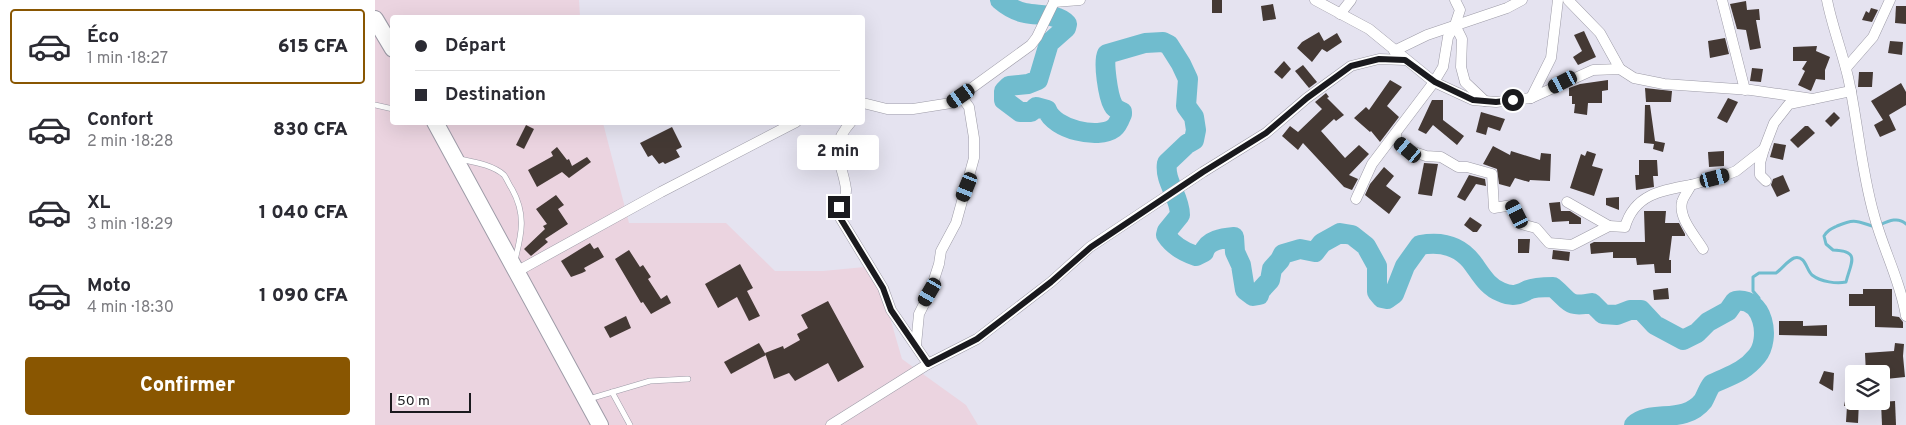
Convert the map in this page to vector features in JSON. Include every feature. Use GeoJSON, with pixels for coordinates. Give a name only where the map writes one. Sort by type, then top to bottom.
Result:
{"type":"FeatureCollection","features":[{"type":"Feature","properties":{"kind":"main road"},"geometry":{"type":"LineString","coordinates":[[375,19],[390,44]]}},
{"type":"Feature","properties":{"kind":"main road"},"geometry":{"type":"LineString","coordinates":[[437,125],[600,425]]}},
{"type":"Feature","properties":{"kind":"street"},"geometry":{"type":"LineString","coordinates":[[865,105],[887,109],[913,109],[951,103],[1031,45],[1037,37],[1054,1],[1080,0]]}},
{"type":"Feature","properties":{"kind":"street"},"geometry":{"type":"LineString","coordinates":[[1315,0],[1369,29],[1405,60],[1435,82],[1473,100],[1496,102],[1531,98],[1593,70],[1620,69]]}},
{"type":"Feature","properties":{"kind":"street"},"geometry":{"type":"LineString","coordinates":[[1340,14],[1351,0]]}},
{"type":"Feature","properties":{"kind":"street"},"geometry":{"type":"LineString","coordinates":[[1356,199],[1372,164],[1435,82],[1443,66],[1448,37],[1455,25],[1459,10],[1455,0]]}},
{"type":"Feature","properties":{"kind":"street"},"geometry":{"type":"LineString","coordinates":[[1394,51],[1427,35],[1507,8],[1522,0]]}},
{"type":"Feature","properties":{"kind":"street"},"geometry":{"type":"LineString","coordinates":[[1531,98],[1551,58],[1558,0]]}},
{"type":"Feature","properties":{"kind":"street"},"geometry":{"type":"LineString","coordinates":[[1568,0],[1600,33],[1620,69],[1633,78],[1664,84],[1745,90],[1813,99]]}},
{"type":"Feature","properties":{"kind":"street"},"geometry":{"type":"LineString","coordinates":[[1722,0],[1745,90]]}},
{"type":"Feature","properties":{"kind":"street"},"geometry":{"type":"LineString","coordinates":[[1827,0],[1831,20],[1846,68],[1859,133],[1867,189],[1877,226],[1894,269],[1906,316]]}},
{"type":"Feature","properties":{"kind":"street"},"geometry":{"type":"LineString","coordinates":[[1846,68],[1873,37],[1890,0]]}},
{"type":"Feature","properties":{"kind":"street"},"geometry":{"type":"LineString","coordinates":[[1455,25],[1462,39],[1461,67],[1465,82],[1485,102]]}},
{"type":"Feature","properties":{"kind":"street"},"geometry":{"type":"LineString","coordinates":[[831,425],[928,364],[977,339],[1051,282],[1091,247],[1266,133],[1307,98],[1351,66],[1379,59],[1405,60]]}},
{"type":"Feature","properties":{"kind":"street"},"geometry":{"type":"LineString","coordinates":[[1766,181],[1760,175],[1760,163],[1764,149],[1774,123],[1789,104],[1851,92]]}},
{"type":"Feature","properties":{"kind":"street"},"geometry":{"type":"LineString","coordinates":[[916,345],[919,314],[930,292],[939,264],[941,250],[956,222],[974,158],[969,107],[961,96]]}},
{"type":"Feature","properties":{"kind":"street"},"geometry":{"type":"LineString","coordinates":[[515,270],[790,125]]}},
{"type":"Feature","properties":{"kind":"street"},"geometry":{"type":"LineString","coordinates":[[848,125],[841,134],[836,152],[846,191],[839,207],[839,216],[883,288],[891,310],[928,364]]}},
{"type":"Feature","properties":{"kind":"street"},"geometry":{"type":"LineString","coordinates":[[1396,134],[1397,141],[1408,150],[1426,156],[1441,157],[1459,167],[1467,167],[1493,174],[1494,208],[1512,205],[1521,224],[1536,228],[1549,243],[1572,245],[1609,226]]}},
{"type":"Feature","properties":{"kind":"street"},"geometry":{"type":"LineString","coordinates":[[1567,202],[1609,226],[1625,227],[1629,213],[1643,198],[1675,187],[1726,175],[1736,170],[1764,149]]}},
{"type":"Feature","properties":{"kind":"street"},"geometry":{"type":"LineString","coordinates":[[1691,184],[1681,202],[1686,223],[1703,249]]}},
{"type":"Feature","properties":{"kind":"lane"},"geometry":{"type":"LineString","coordinates":[[375,105],[390,108]]}},
{"type":"Feature","properties":{"kind":"lane"},"geometry":{"type":"LineString","coordinates":[[453,157],[487,166],[496,171],[504,176],[514,193],[521,208],[522,222],[515,270]]}},
{"type":"Feature","properties":{"kind":"lane"},"geometry":{"type":"LineString","coordinates":[[586,399],[651,381],[688,379]]}},
{"type":"Feature","properties":{"kind":"lane"},"geometry":{"type":"LineString","coordinates":[[612,392],[630,425]]}},
{"type":"Feature","properties":{"kind":"shaded area"},"geometry":{"type":"Polygon","coordinates":[[[375,0],[579,0],[580,15],[390,15],[390,125],[604,125],[629,223],[726,223],[775,271],[823,271],[875,266],[902,359],[966,405],[978,425],[375,425],[375,0]]]}},
{"type":"Feature","properties":{"kind":"building"},"geometry":{"type":"Polygon","coordinates":[[[1212,0],[1222,0],[1222,13],[1212,13],[1212,0]]]}},
{"type":"Feature","properties":{"kind":"building"},"geometry":{"type":"Polygon","coordinates":[[[1746,1],[1747,10],[1759,9],[1760,20],[1756,20],[1761,48],[1750,50],[1746,30],[1737,29],[1730,4],[1746,1]]]}},
{"type":"Feature","properties":{"kind":"building"},"geometry":{"type":"Polygon","coordinates":[[[1273,4],[1276,19],[1263,21],[1261,6],[1273,4]]]}},
{"type":"Feature","properties":{"kind":"building"},"geometry":{"type":"Polygon","coordinates":[[[1896,6],[1906,6],[1906,24],[1895,23],[1896,6]]]}},
{"type":"Feature","properties":{"kind":"building"},"geometry":{"type":"Polygon","coordinates":[[[1871,8],[1878,10],[1872,22],[1862,20],[1866,11],[1869,13],[1871,8]]]}},
{"type":"Feature","properties":{"kind":"building"},"geometry":{"type":"Polygon","coordinates":[[[1584,31],[1596,57],[1578,65],[1573,57],[1582,51],[1574,35],[1584,31]]]}},
{"type":"Feature","properties":{"kind":"building"},"geometry":{"type":"Polygon","coordinates":[[[1319,32],[1324,41],[1337,33],[1342,42],[1327,52],[1322,49],[1312,62],[1297,48],[1302,42],[1319,32]]]}},
{"type":"Feature","properties":{"kind":"building"},"geometry":{"type":"Polygon","coordinates":[[[1725,38],[1729,54],[1710,58],[1708,41],[1725,38]]]}},
{"type":"Feature","properties":{"kind":"building"},"geometry":{"type":"Polygon","coordinates":[[[1890,41],[1903,42],[1902,55],[1888,53],[1890,41]]]}},
{"type":"Feature","properties":{"kind":"building"},"geometry":{"type":"Polygon","coordinates":[[[1817,46],[1816,51],[1830,57],[1825,70],[1825,80],[1816,79],[1811,91],[1798,85],[1805,71],[1802,69],[1807,61],[1793,61],[1793,47],[1817,46]]]}},
{"type":"Feature","properties":{"kind":"building"},"geometry":{"type":"Polygon","coordinates":[[[1284,61],[1291,69],[1282,79],[1274,72],[1284,61]]]}},
{"type":"Feature","properties":{"kind":"building"},"geometry":{"type":"Polygon","coordinates":[[[1303,65],[1317,82],[1309,88],[1295,71],[1303,65]]]}},
{"type":"Feature","properties":{"kind":"building"},"geometry":{"type":"Polygon","coordinates":[[[1752,68],[1763,69],[1761,82],[1750,81],[1752,68]]]}},
{"type":"Feature","properties":{"kind":"building"},"geometry":{"type":"Polygon","coordinates":[[[1859,72],[1873,72],[1872,87],[1858,87],[1859,72]]]}},
{"type":"Feature","properties":{"kind":"building"},"geometry":{"type":"Polygon","coordinates":[[[1390,80],[1402,87],[1387,106],[1399,117],[1380,142],[1371,131],[1354,118],[1366,107],[1369,110],[1390,80]]]}},
{"type":"Feature","properties":{"kind":"building"},"geometry":{"type":"Polygon","coordinates":[[[1608,80],[1608,90],[1602,91],[1602,103],[1588,103],[1587,115],[1574,113],[1575,104],[1572,104],[1572,96],[1569,96],[1569,88],[1580,84],[1608,80]]]}},
{"type":"Feature","properties":{"kind":"building"},"geometry":{"type":"Polygon","coordinates":[[[1901,83],[1906,92],[1906,105],[1889,115],[1896,130],[1880,137],[1874,125],[1883,120],[1871,101],[1901,83]]]}},
{"type":"Feature","properties":{"kind":"building"},"geometry":{"type":"Polygon","coordinates":[[[1645,88],[1672,91],[1671,102],[1646,102],[1645,88]]]}},
{"type":"Feature","properties":{"kind":"building"},"geometry":{"type":"Polygon","coordinates":[[[1326,93],[1329,97],[1327,98],[1344,115],[1336,121],[1334,119],[1321,131],[1345,158],[1359,145],[1369,154],[1349,175],[1358,179],[1352,190],[1344,187],[1303,143],[1298,150],[1282,136],[1290,126],[1298,132],[1322,109],[1315,102],[1326,93]]]}},
{"type":"Feature","properties":{"kind":"building"},"geometry":{"type":"Polygon","coordinates":[[[1728,98],[1738,102],[1727,123],[1717,118],[1728,98]]]}},
{"type":"Feature","properties":{"kind":"building"},"geometry":{"type":"Polygon","coordinates":[[[1432,100],[1443,100],[1443,120],[1464,136],[1457,145],[1433,125],[1426,134],[1418,130],[1432,100]]]}},
{"type":"Feature","properties":{"kind":"building"},"geometry":{"type":"Polygon","coordinates":[[[1645,105],[1650,105],[1655,141],[1665,143],[1663,152],[1653,149],[1654,144],[1644,143],[1645,105]]]}},
{"type":"Feature","properties":{"kind":"building"},"geometry":{"type":"Polygon","coordinates":[[[1481,112],[1505,119],[1500,131],[1488,127],[1486,135],[1476,132],[1481,112]]]}},
{"type":"Feature","properties":{"kind":"building"},"geometry":{"type":"Polygon","coordinates":[[[1834,112],[1840,118],[1831,127],[1825,121],[1834,112]]]}},
{"type":"Feature","properties":{"kind":"building"},"geometry":{"type":"Polygon","coordinates":[[[526,125],[534,129],[524,149],[516,145],[526,125]]]}},
{"type":"Feature","properties":{"kind":"building"},"geometry":{"type":"Polygon","coordinates":[[[1805,126],[1808,126],[1815,133],[1798,148],[1790,140],[1805,126]]]}},
{"type":"Feature","properties":{"kind":"building"},"geometry":{"type":"Polygon","coordinates":[[[672,127],[682,147],[676,150],[680,157],[665,164],[663,162],[659,164],[652,155],[648,157],[640,143],[672,127]]]}},
{"type":"Feature","properties":{"kind":"building"},"geometry":{"type":"Polygon","coordinates":[[[1774,143],[1786,145],[1783,160],[1770,157],[1774,143]]]}},
{"type":"Feature","properties":{"kind":"building"},"geometry":{"type":"Polygon","coordinates":[[[1493,146],[1510,155],[1511,151],[1540,160],[1541,153],[1551,154],[1550,181],[1530,180],[1529,182],[1515,178],[1510,187],[1499,184],[1497,169],[1483,164],[1493,146]]]}},
{"type":"Feature","properties":{"kind":"building"},"geometry":{"type":"Polygon","coordinates":[[[557,147],[567,160],[569,159],[572,166],[587,157],[591,162],[569,178],[562,172],[537,187],[528,170],[553,156],[551,152],[557,147]]]}},
{"type":"Feature","properties":{"kind":"building"},"geometry":{"type":"Polygon","coordinates":[[[1587,151],[1596,154],[1592,166],[1603,169],[1594,196],[1570,188],[1581,154],[1585,156],[1587,151]]]}},
{"type":"Feature","properties":{"kind":"building"},"geometry":{"type":"Polygon","coordinates":[[[1724,151],[1724,166],[1709,167],[1708,152],[1724,151]]]}},
{"type":"Feature","properties":{"kind":"building"},"geometry":{"type":"Polygon","coordinates":[[[1639,160],[1657,160],[1658,176],[1653,176],[1654,187],[1636,190],[1635,175],[1639,175],[1639,160]]]}},
{"type":"Feature","properties":{"kind":"building"},"geometry":{"type":"Polygon","coordinates":[[[1424,163],[1438,164],[1432,196],[1418,194],[1424,163]]]}},
{"type":"Feature","properties":{"kind":"building"},"geometry":{"type":"Polygon","coordinates":[[[1384,167],[1394,176],[1386,186],[1401,197],[1389,214],[1365,195],[1370,184],[1384,167]]]}},
{"type":"Feature","properties":{"kind":"building"},"geometry":{"type":"Polygon","coordinates":[[[1469,175],[1485,179],[1486,186],[1476,184],[1465,201],[1457,197],[1469,175]]]}},
{"type":"Feature","properties":{"kind":"building"},"geometry":{"type":"Polygon","coordinates":[[[1783,175],[1790,191],[1777,197],[1771,185],[1773,179],[1783,175]]]}},
{"type":"Feature","properties":{"kind":"building"},"geometry":{"type":"Polygon","coordinates":[[[556,195],[564,205],[558,209],[568,224],[545,239],[548,242],[531,256],[524,249],[545,229],[543,226],[547,224],[536,209],[556,195]]]}},
{"type":"Feature","properties":{"kind":"building"},"geometry":{"type":"Polygon","coordinates":[[[1619,197],[1619,210],[1606,205],[1606,198],[1619,197]]]}},
{"type":"Feature","properties":{"kind":"building"},"geometry":{"type":"Polygon","coordinates":[[[1560,202],[1561,211],[1570,211],[1581,218],[1581,224],[1569,224],[1569,221],[1552,222],[1549,203],[1560,202]]]}},
{"type":"Feature","properties":{"kind":"building"},"geometry":{"type":"Polygon","coordinates":[[[1644,211],[1666,211],[1665,223],[1679,223],[1685,234],[1685,236],[1672,236],[1669,260],[1671,260],[1671,273],[1655,273],[1654,264],[1637,265],[1636,258],[1613,258],[1613,252],[1591,254],[1590,244],[1594,242],[1645,242],[1644,211]]]}},
{"type":"Feature","properties":{"kind":"building"},"geometry":{"type":"Polygon","coordinates":[[[1470,217],[1482,225],[1477,232],[1473,232],[1464,225],[1470,217]]]}},
{"type":"Feature","properties":{"kind":"building"},"geometry":{"type":"Polygon","coordinates":[[[1518,239],[1530,239],[1529,253],[1518,253],[1518,239]]]}},
{"type":"Feature","properties":{"kind":"building"},"geometry":{"type":"Polygon","coordinates":[[[590,243],[594,249],[598,247],[604,257],[584,268],[586,271],[571,277],[561,261],[590,243]]]}},
{"type":"Feature","properties":{"kind":"building"},"geometry":{"type":"Polygon","coordinates":[[[629,250],[640,267],[643,265],[651,277],[648,279],[661,299],[667,295],[671,303],[651,314],[643,302],[641,303],[615,259],[629,250]]]}},
{"type":"Feature","properties":{"kind":"building"},"geometry":{"type":"Polygon","coordinates":[[[1553,250],[1570,252],[1569,261],[1552,259],[1553,250]]]}},
{"type":"Feature","properties":{"kind":"building"},"geometry":{"type":"Polygon","coordinates":[[[740,264],[753,288],[747,291],[760,316],[749,321],[737,297],[718,308],[705,284],[740,264]]]}},
{"type":"Feature","properties":{"kind":"building"},"geometry":{"type":"Polygon","coordinates":[[[1668,288],[1669,299],[1654,300],[1653,290],[1668,288]]]}},
{"type":"Feature","properties":{"kind":"building"},"geometry":{"type":"Polygon","coordinates":[[[1863,289],[1892,289],[1892,316],[1899,317],[1903,322],[1903,328],[1875,327],[1875,306],[1849,306],[1849,294],[1863,294],[1863,289]]]}},
{"type":"Feature","properties":{"kind":"building"},"geometry":{"type":"Polygon","coordinates":[[[828,301],[864,367],[838,382],[828,363],[795,381],[789,373],[774,379],[765,353],[783,346],[784,349],[800,340],[797,334],[808,328],[801,315],[828,301]]]}},
{"type":"Feature","properties":{"kind":"building"},"geometry":{"type":"Polygon","coordinates":[[[626,316],[631,328],[610,338],[604,327],[626,316]]]}},
{"type":"Feature","properties":{"kind":"building"},"geometry":{"type":"Polygon","coordinates":[[[1779,321],[1803,321],[1803,326],[1827,325],[1827,336],[1779,335],[1779,321]]]}},
{"type":"Feature","properties":{"kind":"building"},"geometry":{"type":"Polygon","coordinates":[[[759,343],[766,355],[731,374],[724,362],[759,343]]]}},
{"type":"Feature","properties":{"kind":"building"},"geometry":{"type":"Polygon","coordinates":[[[1895,343],[1904,344],[1905,377],[1890,379],[1890,365],[1866,365],[1865,353],[1894,351],[1895,343]]]}},
{"type":"Feature","properties":{"kind":"building"},"geometry":{"type":"Polygon","coordinates":[[[1824,371],[1834,373],[1833,391],[1819,383],[1824,371]]]}},
{"type":"Feature","properties":{"kind":"building"},"geometry":{"type":"Polygon","coordinates":[[[1890,401],[1895,401],[1896,425],[1882,425],[1881,410],[1890,410],[1890,401]]]}},
{"type":"Feature","properties":{"kind":"building"},"geometry":{"type":"Polygon","coordinates":[[[1847,410],[1859,410],[1858,423],[1846,422],[1847,410]]]}},
{"type":"Feature","properties":{"kind":"waterway"},"geometry":{"type":"LineString","coordinates":[[1000,0],[1018,11],[1053,16],[1067,24],[1066,28],[1049,43],[1038,80],[1028,84],[1009,86],[1004,91],[1004,100],[1020,112],[1031,112],[1036,107],[1047,110],[1058,123],[1077,131],[1098,133],[1114,128],[1119,122],[1122,112],[1114,106],[1109,94],[1106,71],[1107,54],[1145,43],[1163,42],[1169,45],[1188,79],[1186,106],[1194,117],[1196,130],[1194,140],[1167,163],[1168,176],[1178,202],[1180,215],[1166,235],[1179,248],[1196,256],[1204,252],[1212,242],[1234,237],[1235,252],[1241,265],[1245,290],[1253,296],[1259,295],[1260,291],[1270,280],[1272,269],[1283,254],[1300,249],[1315,252],[1322,243],[1340,233],[1352,235],[1366,246],[1377,266],[1377,292],[1382,298],[1387,299],[1394,294],[1405,266],[1420,245],[1436,244],[1450,246],[1463,253],[1489,284],[1505,294],[1515,295],[1539,287],[1553,287],[1573,304],[1592,303],[1603,314],[1617,315],[1630,310],[1641,310],[1655,325],[1683,340],[1697,333],[1708,322],[1728,311],[1735,301],[1745,301],[1753,305],[1762,320],[1764,340],[1761,349],[1752,362],[1736,373],[1712,384],[1703,401],[1687,413],[1649,418],[1641,420],[1634,425]]}},
{"type":"Feature","properties":{"kind":"waterway"},"geometry":{"type":"LineString","coordinates":[[1756,308],[1759,298],[1753,291],[1753,277],[1759,273],[1776,273],[1794,258],[1801,259],[1812,275],[1824,281],[1834,283],[1846,282],[1852,259],[1851,255],[1833,250],[1826,244],[1824,236],[1831,229],[1852,221],[1875,227],[1895,220],[1906,224]]}},
{"type":"Feature","properties":{"kind":"route"},"geometry":{"type":"LineString","coordinates":[[839,207],[839,216],[883,288],[891,310],[928,364],[977,339],[1051,282],[1091,247],[1203,172],[1266,133],[1307,98],[1351,66],[1379,59],[1405,60],[1435,82],[1473,100],[1496,102],[1513,100]]}}]}
